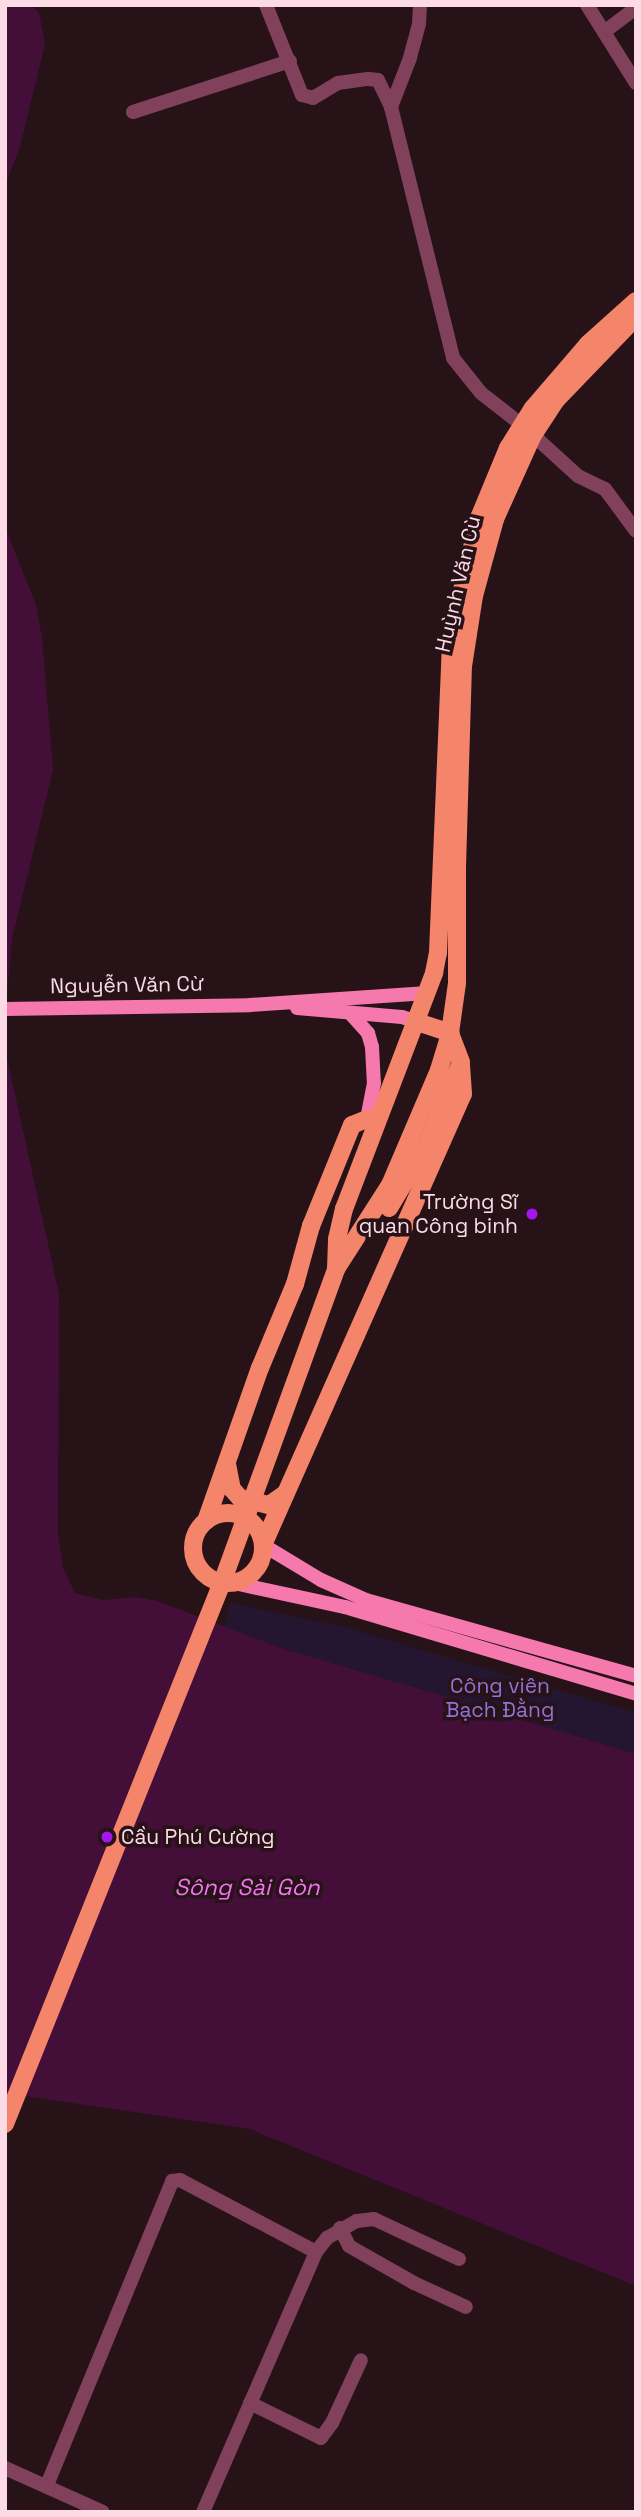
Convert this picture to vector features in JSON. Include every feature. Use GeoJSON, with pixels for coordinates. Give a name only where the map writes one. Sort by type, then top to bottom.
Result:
{"type":"FeatureCollection","features":[{"type":"Feature","properties":{"kind":"main road"},"geometry":{"type":"LineString","coordinates":[[5,2124],[223,1580],[337,1269],[342,1216],[428,993],[438,953],[448,667],[453,625],[480,518],[508,448],[528,430],[588,344],[636,301]]}},
{"type":"Feature","properties":{"kind":"main road","name":"Huỳnh Văn Cù"},"geometry":{"type":"LineString","coordinates":[[337,1269],[390,1185],[439,1070],[450,1033],[456,995],[463,666],[474,596],[495,519],[528,430],[636,317]]}},
{"type":"Feature","properties":{"kind":"main road"},"geometry":{"type":"LineString","coordinates":[[428,993],[456,995]]}},
{"type":"Feature","properties":{"kind":"main road"},"geometry":{"type":"LineString","coordinates":[[417,1022],[450,1033]]}},
{"type":"Feature","properties":{"kind":"main road","name":"Huỳnh Văn Cù"},"geometry":{"type":"LineString","coordinates":[[260,1537],[285,1494],[463,1094],[461,1062],[450,1033]]}},
{"type":"Feature","properties":{"kind":"main road"},"geometry":{"type":"LineString","coordinates":[[337,1269],[373,1229],[399,1193],[425,1148],[461,1062]]}},
{"type":"Feature","properties":{"kind":"main road"},"geometry":{"type":"LineString","coordinates":[[337,1269],[329,1230],[330,1209],[367,1119],[387,1097]]}},
{"type":"Feature","properties":{"kind":"main road"},"geometry":{"type":"LineString","coordinates":[[206,1521],[216,1515],[239,1515],[260,1537],[260,1562],[254,1572],[234,1583],[211,1579],[196,1563],[194,1540],[206,1521],[295,1284],[310,1226],[352,1125],[367,1119]]}},
{"type":"Feature","properties":{"kind":"main road"},"geometry":{"type":"LineString","coordinates":[[227,1461],[232,1489],[240,1497],[269,1505],[285,1494]]}},
{"type":"Feature","properties":{"kind":"street"},"geometry":{"type":"LineString","coordinates":[[266,5],[302,95],[313,98],[338,83],[378,80],[391,107],[453,358],[481,393],[578,475],[606,489],[636,531]]}},
{"type":"Feature","properties":{"kind":"street"},"geometry":{"type":"LineString","coordinates":[[391,107],[410,58],[419,24],[420,5]]}},
{"type":"Feature","properties":{"kind":"street"},"geometry":{"type":"LineString","coordinates":[[587,5],[636,83]]}},
{"type":"Feature","properties":{"kind":"street"},"geometry":{"type":"LineString","coordinates":[[604,32],[636,8]]}},
{"type":"Feature","properties":{"kind":"street"},"geometry":{"type":"LineString","coordinates":[[133,112],[290,61]]}},
{"type":"Feature","properties":{"kind":"street","name":"Nguyễn Văn Cừ"},"geometry":{"type":"LineString","coordinates":[[5,1009],[250,1005],[428,993]]}},
{"type":"Feature","properties":{"kind":"street","name":"Nguyễn Văn Cừ"},"geometry":{"type":"LineString","coordinates":[[250,1005],[402,1017],[417,1022]]}},
{"type":"Feature","properties":{"kind":"street"},"geometry":{"type":"LineString","coordinates":[[350,1013],[368,1033],[372,1047],[374,1083],[367,1119]]}},
{"type":"Feature","properties":{"kind":"street"},"geometry":{"type":"LineString","coordinates":[[260,1537],[343,1591],[366,1600],[636,1676]]}},
{"type":"Feature","properties":{"kind":"street"},"geometry":{"type":"LineString","coordinates":[[234,1583],[345,1607],[636,1694]]}},
{"type":"Feature","properties":{"kind":"street"},"geometry":{"type":"LineString","coordinates":[[47,2485],[172,2181],[180,2180],[316,2252]]}},
{"type":"Feature","properties":{"kind":"street"},"geometry":{"type":"LineString","coordinates":[[203,2512],[316,2252],[327,2238],[340,2228],[357,2221],[374,2219],[459,2259]]}},
{"type":"Feature","properties":{"kind":"street"},"geometry":{"type":"LineString","coordinates":[[340,2228],[349,2246],[414,2283],[466,2307]]}},
{"type":"Feature","properties":{"kind":"street"},"geometry":{"type":"LineString","coordinates":[[250,2403],[321,2438],[332,2423],[361,2360]]}},
{"type":"Feature","properties":{"kind":"street"},"geometry":{"type":"LineString","coordinates":[[5,2468],[103,2512]]}},
{"type":"Feature","properties":{"kind":"green space","name":"Công viên Bạch Đằng"},"geometry":{"type":"Polygon","coordinates":[[[230,1603],[344,1627],[636,1713],[636,1754],[513,1717],[502,1722],[491,1721],[478,1706],[284,1649],[224,1627],[230,1603]]]}},
{"type":"Feature","properties":{"kind":"water"},"geometry":{"type":"Polygon","coordinates":[[[5,5],[31,5],[39,13],[45,44],[20,147],[5,186],[5,5]]]}},
{"type":"Feature","properties":{"kind":"water"},"geometry":{"type":"Polygon","coordinates":[[[5,527],[36,605],[42,638],[53,770],[12,939],[5,1016],[5,527]]]}},
{"type":"Feature","properties":{"kind":"water","name":"Sông Sài Gòn"},"geometry":{"type":"Polygon","coordinates":[[[5,1049],[59,1294],[58,1535],[63,1568],[75,1593],[103,1600],[136,1597],[157,1601],[284,1649],[478,1706],[491,1721],[502,1722],[513,1717],[636,1754],[636,2286],[250,2129],[5,2093],[5,1049]]]}},
{"type":"Feature","properties":{"kind":"place","name":"Trường Sĩ quan Công binh"},"geometry":{"type":"Point","coordinates":[532,1214]}},
{"type":"Feature","properties":{"kind":"place","name":"Cầu Phú Cường"},"geometry":{"type":"Point","coordinates":[107,1837]}}]}
